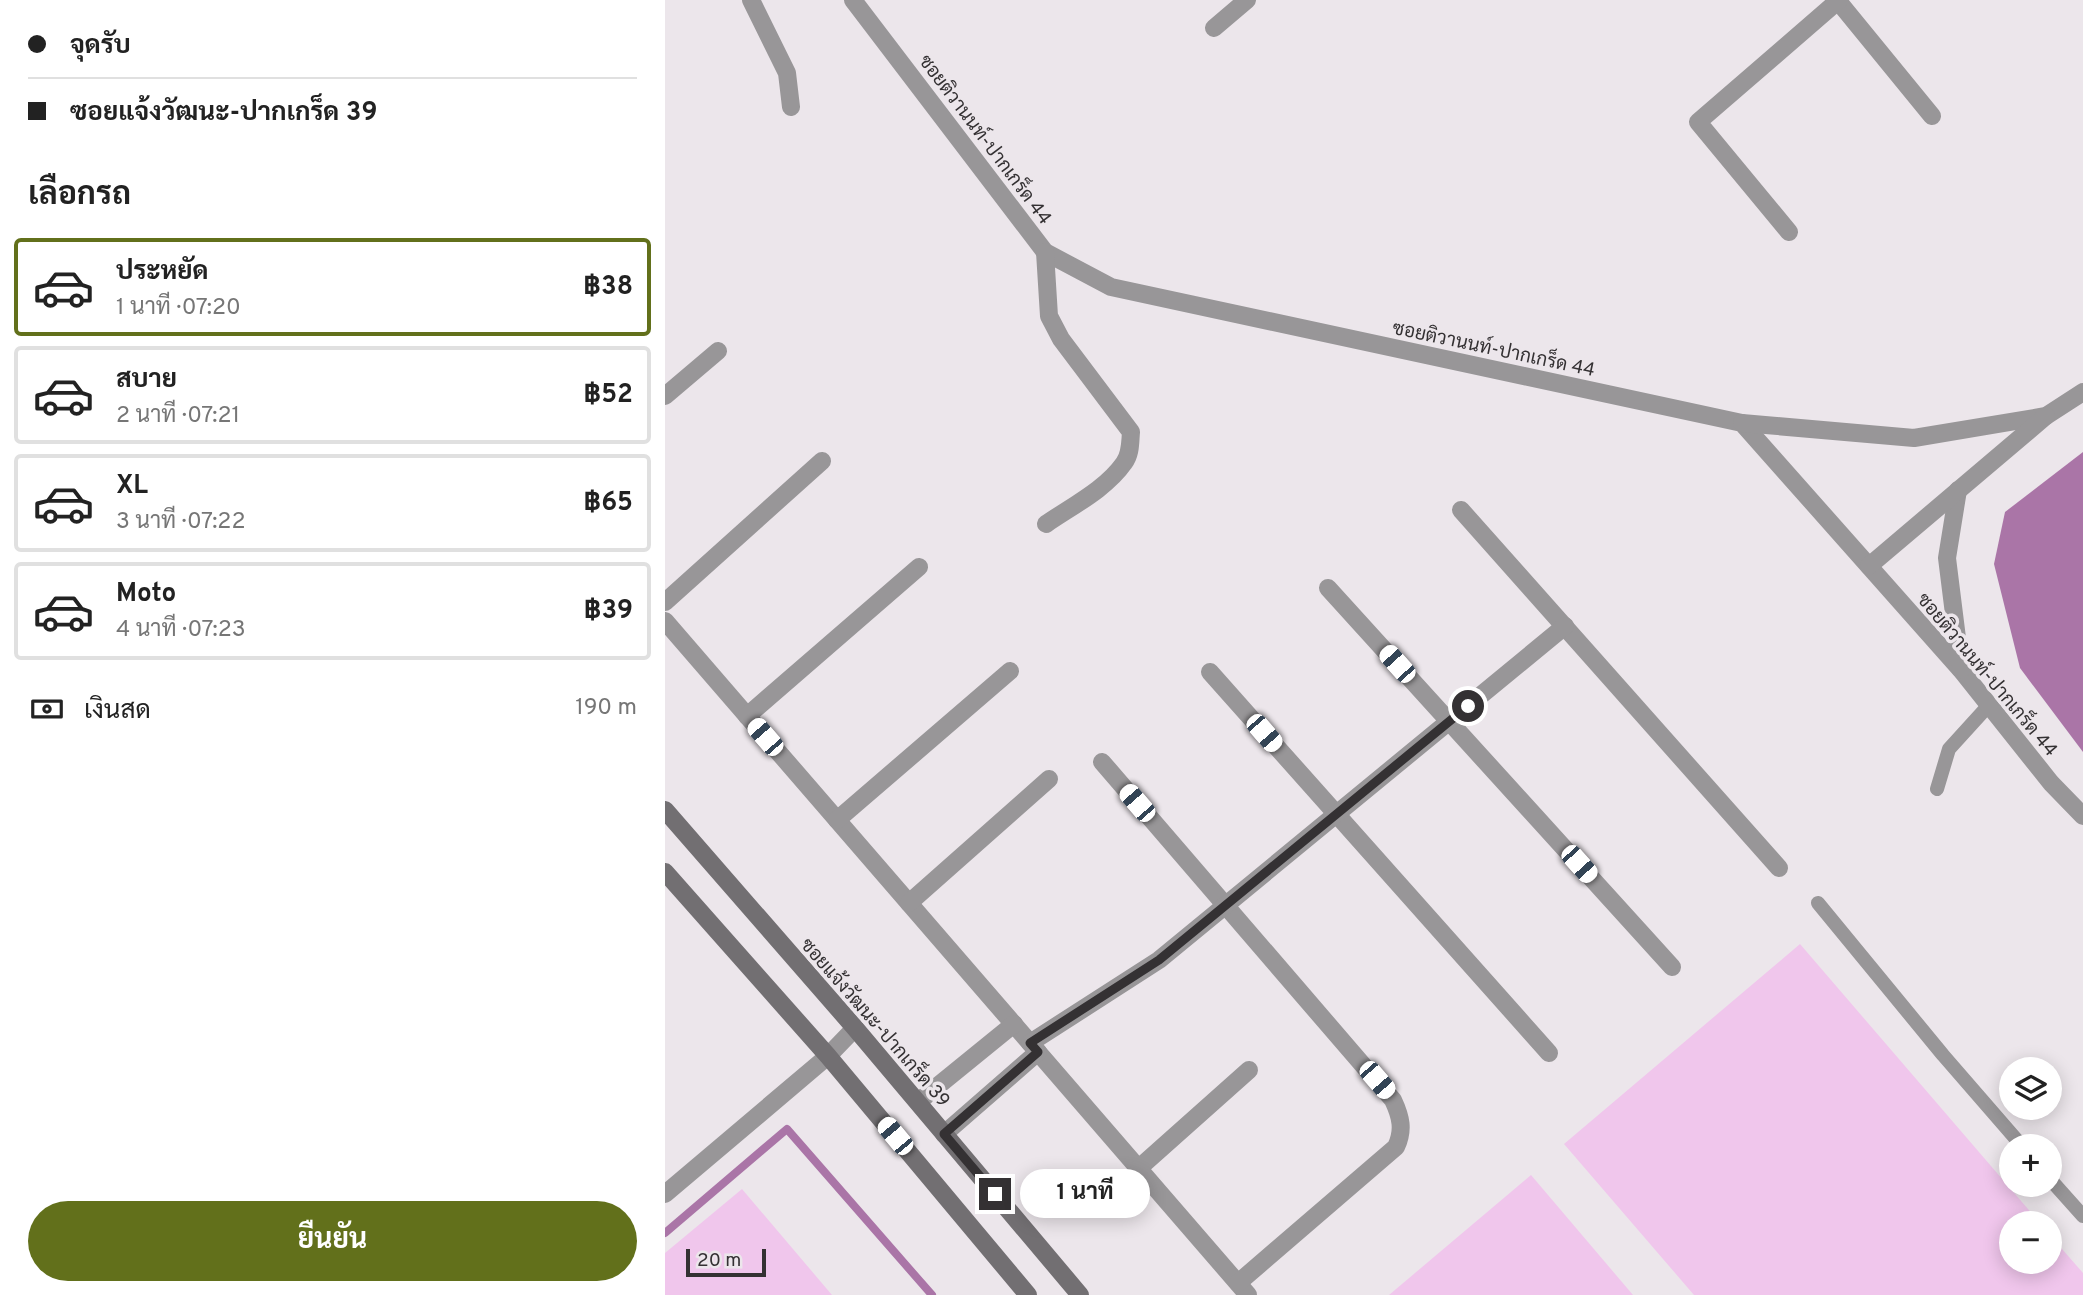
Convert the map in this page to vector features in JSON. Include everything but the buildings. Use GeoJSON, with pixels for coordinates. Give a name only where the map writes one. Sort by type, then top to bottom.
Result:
{"type":"FeatureCollection","features":[{"type":"Feature","properties":{"kind":"main road","name":"ซอยแจ้งวัฒนะ-ปากเกร็ด 39"},"geometry":{"type":"LineString","coordinates":[[665,810],[855,1028],[1080,1295]]}},
{"type":"Feature","properties":{"kind":"main road"},"geometry":{"type":"LineString","coordinates":[[665,872],[828,1056],[1028,1295]]}},
{"type":"Feature","properties":{"kind":"street"},"geometry":{"type":"LineString","coordinates":[[751,0],[787,73],[791,107]]}},
{"type":"Feature","properties":{"kind":"street","name":"ซอยติวานนท์-ปากเกร็ด 44"},"geometry":{"type":"LineString","coordinates":[[853,0],[1045,252],[1111,287],[1742,423],[1961,670],[2051,783],[2083,816]]}},
{"type":"Feature","properties":{"kind":"street"},"geometry":{"type":"LineString","coordinates":[[1214,28],[1247,0]]}},
{"type":"Feature","properties":{"kind":"street"},"geometry":{"type":"LineString","coordinates":[[1789,232],[1698,121],[1839,0],[1932,116]]}},
{"type":"Feature","properties":{"kind":"street"},"geometry":{"type":"LineString","coordinates":[[1045,252],[1049,316],[1061,339],[1131,432],[1130,450],[1125,462],[1103,484],[1046,524]]}},
{"type":"Feature","properties":{"kind":"street"},"geometry":{"type":"LineString","coordinates":[[665,397],[717,351]]}},
{"type":"Feature","properties":{"kind":"street"},"geometry":{"type":"LineString","coordinates":[[1869,566],[2046,416],[2083,392]]}},
{"type":"Feature","properties":{"kind":"street"},"geometry":{"type":"LineString","coordinates":[[1742,423],[1914,438],[2046,416]]}},
{"type":"Feature","properties":{"kind":"street"},"geometry":{"type":"LineString","coordinates":[[665,602],[822,461]]}},
{"type":"Feature","properties":{"kind":"street"},"geometry":{"type":"LineString","coordinates":[[1958,491],[1947,558],[1961,670]]}},
{"type":"Feature","properties":{"kind":"street"},"geometry":{"type":"LineString","coordinates":[[1461,510],[1779,868]]}},
{"type":"Feature","properties":{"kind":"street"},"geometry":{"type":"LineString","coordinates":[[747,716],[919,567]]}},
{"type":"Feature","properties":{"kind":"street"},"geometry":{"type":"LineString","coordinates":[[1328,588],[1672,967]]}},
{"type":"Feature","properties":{"kind":"street"},"geometry":{"type":"LineString","coordinates":[[665,621],[1243,1289],[1395,1147],[1401,1137],[1400,1116],[1393,1100],[1102,762]]}},
{"type":"Feature","properties":{"kind":"street"},"geometry":{"type":"LineString","coordinates":[[944,1134],[1034,1048],[1159,960],[1565,626]]}},
{"type":"Feature","properties":{"kind":"street"},"geometry":{"type":"LineString","coordinates":[[837,820],[1010,671]]}},
{"type":"Feature","properties":{"kind":"street"},"geometry":{"type":"LineString","coordinates":[[1210,672],[1549,1053]]}},
{"type":"Feature","properties":{"kind":"street"},"geometry":{"type":"LineString","coordinates":[[909,903],[1049,779]]}},
{"type":"Feature","properties":{"kind":"street"},"geometry":{"type":"LineString","coordinates":[[918,1102],[1014,1024]]}},
{"type":"Feature","properties":{"kind":"street"},"geometry":{"type":"LineString","coordinates":[[665,1194],[828,1056],[855,1028]]}},
{"type":"Feature","properties":{"kind":"street"},"geometry":{"type":"LineString","coordinates":[[1139,1168],[1249,1070]]}},
{"type":"Feature","properties":{"kind":"lane"},"geometry":{"type":"LineString","coordinates":[[1937,789],[1949,749],[1989,705]]}},
{"type":"Feature","properties":{"kind":"lane"},"geometry":{"type":"LineString","coordinates":[[1818,903],[2012,1134]]}},
{"type":"Feature","properties":{"kind":"lane"},"geometry":{"type":"LineString","coordinates":[[2062,1193],[2083,1216]]}},
{"type":"Feature","properties":{"kind":"shaded area"},"geometry":{"type":"Polygon","coordinates":[[[2083,452],[2083,752],[2020,668],[1994,564],[2005,512],[2083,452]]]}},
{"type":"Feature","properties":{"kind":"shaded area"},"geometry":{"type":"Polygon","coordinates":[[[1800,944],[1999,1175],[1999,1197],[2018,1197],[2030,1211],[1999,1211],[1999,1274],[2062,1274],[2062,1249],[2083,1273],[2083,1295],[1694,1295],[1564,1144],[1800,944]]]}},
{"type":"Feature","properties":{"kind":"shaded area"},"geometry":{"type":"Polygon","coordinates":[[[1531,1175],[1633,1295],[1389,1295],[1531,1175]]]}},
{"type":"Feature","properties":{"kind":"shaded area"},"geometry":{"type":"Polygon","coordinates":[[[742,1189],[832,1295],[665,1295],[665,1253],[742,1189]]]}},
{"type":"Feature","properties":{"kind":"waterway"},"geometry":{"type":"LineString","coordinates":[[665,1233],[787,1129],[932,1295]]}},
{"type":"Feature","properties":{"kind":"route"},"geometry":{"type":"LineString","coordinates":[[995,1194],[944,1134],[1038,1052],[1030,1043],[1159,960],[1468,706]]}}]}
